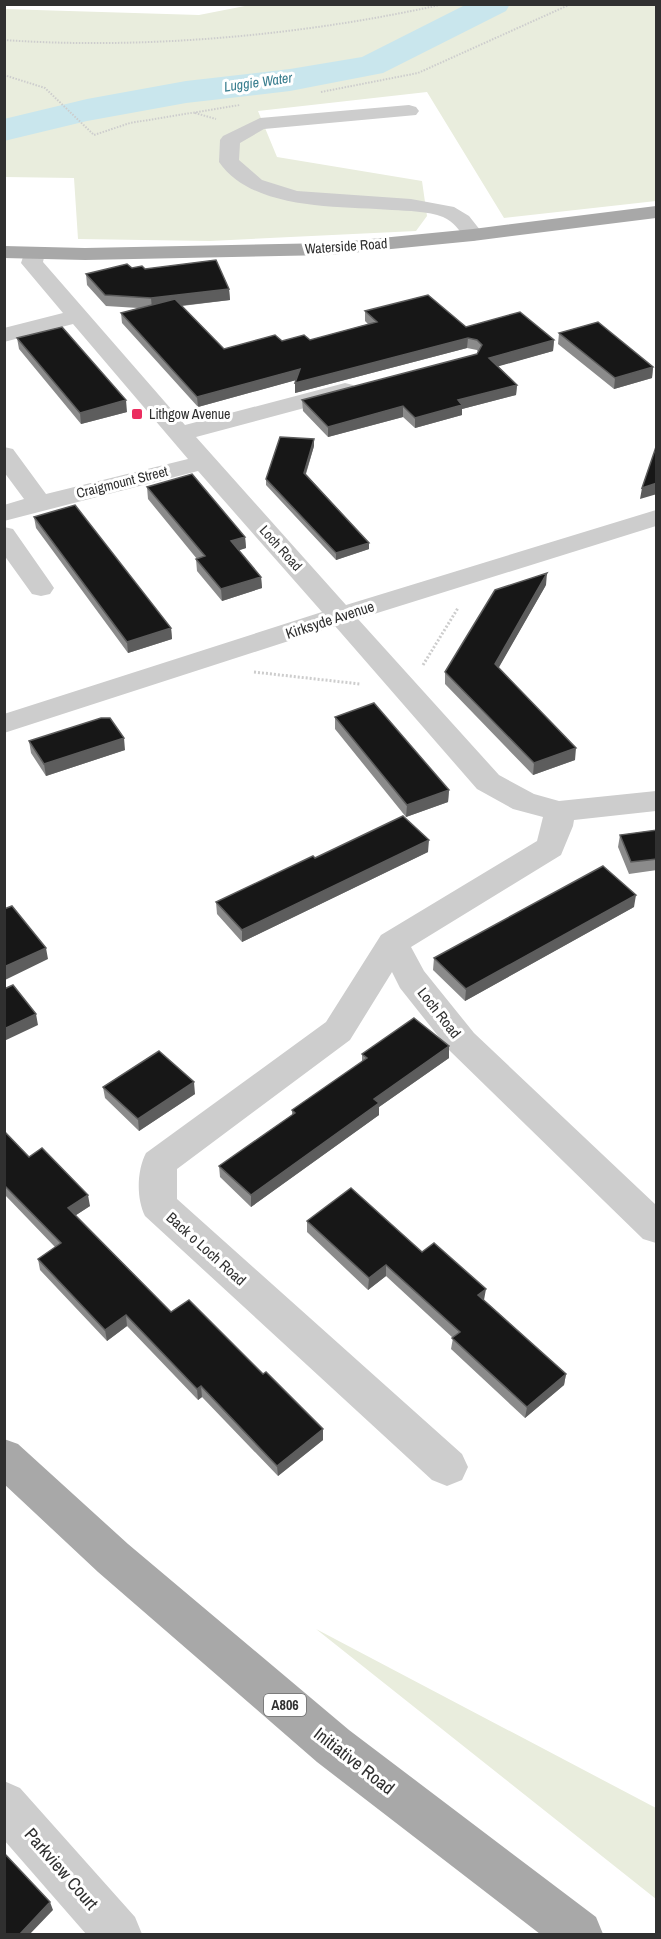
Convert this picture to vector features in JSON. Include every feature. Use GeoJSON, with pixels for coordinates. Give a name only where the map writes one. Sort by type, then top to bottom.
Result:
{"type":"FeatureCollection","features":[{"type":"Feature","properties":{"kind":"main road","name":"Waterside Road"},"geometry":{"type":"LineString","coordinates":[[4,252],[154,253],[330,249],[473,235],[657,212]]}},
{"type":"Feature","properties":{"kind":"main road","name":"Initiative Road"},"geometry":{"type":"LineString","coordinates":[[4,1457],[113,1558],[333,1746],[579,1935]]}},
{"type":"Feature","properties":{"kind":"street"},"geometry":{"type":"LineString","coordinates":[[409,111],[260,124],[230,140],[229,162],[255,184],[295,197],[411,205],[447,211],[462,220],[473,235]]}},
{"type":"Feature","properties":{"kind":"street","name":"Loch Road"},"geometry":{"type":"LineString","coordinates":[[34,253],[32,263],[179,434],[488,783],[524,802],[559,811],[657,801]]}},
{"type":"Feature","properties":{"kind":"street"},"geometry":{"type":"LineString","coordinates":[[4,335],[77,315]]}},
{"type":"Feature","properties":{"kind":"street"},"geometry":{"type":"LineString","coordinates":[[179,434],[364,385]]}},
{"type":"Feature","properties":{"kind":"street"},"geometry":{"type":"LineString","coordinates":[[4,454],[40,503]]}},
{"type":"Feature","properties":{"kind":"street","name":"Craigmount Street"},"geometry":{"type":"LineString","coordinates":[[4,513],[204,462]]}},
{"type":"Feature","properties":{"kind":"street","name":"Kirksyde Avenue"},"geometry":{"type":"LineString","coordinates":[[4,724],[341,615],[657,518]]}},
{"type":"Feature","properties":{"kind":"street"},"geometry":{"type":"LineString","coordinates":[[4,535],[41,588]]}},
{"type":"Feature","properties":{"kind":"street"},"geometry":{"type":"LineString","coordinates":[[393,943],[550,847],[558,826],[559,811]]}},
{"type":"Feature","properties":{"kind":"street","name":"Loch Road"},"geometry":{"type":"LineString","coordinates":[[393,943],[412,979],[462,1042],[657,1228]]}},
{"type":"Feature","properties":{"kind":"street","name":"Back o Loch Road"},"geometry":{"type":"LineString","coordinates":[[393,943],[338,1031],[159,1163],[159,1205],[447,1467]]}},
{"type":"Feature","properties":{"kind":"street","name":"Parkview Court"},"geometry":{"type":"LineString","coordinates":[[4,1804],[118,1935]]}},
{"type":"Feature","properties":{"kind":"path"},"geometry":{"type":"LineString","coordinates":[[4,40],[124,44],[252,34],[383,18],[444,4]]}},
{"type":"Feature","properties":{"kind":"path"},"geometry":{"type":"LineString","coordinates":[[316,93],[418,73],[571,4]]}},
{"type":"Feature","properties":{"kind":"path"},"geometry":{"type":"LineString","coordinates":[[4,75],[45,88],[94,135],[130,123],[248,104]]}},
{"type":"Feature","properties":{"kind":"green space"},"geometry":{"type":"Polygon","coordinates":[[[255,4],[656,5],[656,201],[504,218],[427,92],[258,111],[277,157],[422,181],[427,216],[416,231],[210,241],[78,239],[74,178],[5,177],[4,9],[199,15],[255,4]]]}},
{"type":"Feature","properties":{"kind":"green space"},"geometry":{"type":"Polygon","coordinates":[[[316,1629],[656,1808],[656,1899],[316,1629]]]}},
{"type":"Feature","properties":{"kind":"building"},"geometry":{"type":"Polygon","coordinates":[[[216,260],[229,289],[151,298],[105,295],[86,274],[127,264],[132,268],[142,266],[145,269],[216,260]]]}},
{"type":"Feature","properties":{"kind":"building"},"geometry":{"type":"Polygon","coordinates":[[[428,295],[466,327],[520,312],[554,340],[489,358],[517,385],[458,400],[462,405],[415,418],[403,406],[328,427],[302,400],[477,354],[482,345],[477,340],[468,338],[295,383],[300,369],[197,397],[121,313],[175,299],[224,349],[275,335],[282,341],[304,335],[310,340],[377,322],[365,311],[428,295]]]}},
{"type":"Feature","properties":{"kind":"building"},"geometry":{"type":"Polygon","coordinates":[[[598,322],[653,367],[615,378],[559,333],[598,322]]]}},
{"type":"Feature","properties":{"kind":"building"},"geometry":{"type":"Polygon","coordinates":[[[62,327],[126,400],[80,413],[17,338],[62,327]]]}},
{"type":"Feature","properties":{"kind":"building"},"geometry":{"type":"Polygon","coordinates":[[[280,437],[314,439],[304,473],[369,543],[336,553],[266,479],[280,437]]]}},
{"type":"Feature","properties":{"kind":"building"},"geometry":{"type":"Polygon","coordinates":[[[657,444],[657,483],[642,488],[657,444]]]}},
{"type":"Feature","properties":{"kind":"building"},"geometry":{"type":"Polygon","coordinates":[[[192,474],[245,537],[231,541],[261,577],[221,589],[196,559],[205,556],[147,487],[192,474]]]}},
{"type":"Feature","properties":{"kind":"building"},"geometry":{"type":"Polygon","coordinates":[[[75,505],[171,628],[127,642],[34,517],[75,505]]]}},
{"type":"Feature","properties":{"kind":"building"},"geometry":{"type":"Polygon","coordinates":[[[547,573],[495,664],[576,748],[534,763],[445,672],[495,590],[547,573]]]}},
{"type":"Feature","properties":{"kind":"building"},"geometry":{"type":"Polygon","coordinates":[[[374,703],[449,790],[407,805],[335,717],[374,703]]]}},
{"type":"Feature","properties":{"kind":"building"},"geometry":{"type":"Polygon","coordinates":[[[101,718],[110,718],[124,738],[44,764],[29,741],[101,718]]]}},
{"type":"Feature","properties":{"kind":"building"},"geometry":{"type":"Polygon","coordinates":[[[403,816],[429,840],[242,930],[216,902],[313,856],[315,858],[403,816]]]}},
{"type":"Feature","properties":{"kind":"building"},"geometry":{"type":"Polygon","coordinates":[[[657,830],[657,859],[631,862],[620,835],[657,830]]]}},
{"type":"Feature","properties":{"kind":"building"},"geometry":{"type":"Polygon","coordinates":[[[603,866],[636,895],[466,989],[434,958],[603,866]]]}},
{"type":"Feature","properties":{"kind":"building"},"geometry":{"type":"Polygon","coordinates":[[[12,906],[46,948],[4,967],[4,909],[12,906]]]}},
{"type":"Feature","properties":{"kind":"building"},"geometry":{"type":"Polygon","coordinates":[[[13,985],[36,1014],[4,1029],[4,989],[13,985]]]}},
{"type":"Feature","properties":{"kind":"building"},"geometry":{"type":"Polygon","coordinates":[[[414,1018],[449,1046],[374,1099],[379,1103],[251,1195],[219,1166],[295,1113],[292,1110],[367,1058],[362,1054],[414,1018]]]}},
{"type":"Feature","properties":{"kind":"building"},"geometry":{"type":"Polygon","coordinates":[[[159,1051],[194,1082],[138,1119],[103,1087],[159,1051]]]}},
{"type":"Feature","properties":{"kind":"building"},"geometry":{"type":"Polygon","coordinates":[[[4,1131],[29,1157],[42,1148],[88,1195],[68,1208],[171,1312],[189,1300],[263,1374],[266,1372],[323,1429],[277,1466],[201,1386],[197,1389],[126,1315],[105,1330],[38,1259],[61,1243],[4,1185],[4,1131]]]}},
{"type":"Feature","properties":{"kind":"building"},"geometry":{"type":"Polygon","coordinates":[[[351,1188],[422,1252],[434,1243],[486,1289],[478,1295],[566,1374],[527,1407],[452,1338],[460,1332],[386,1265],[369,1278],[307,1221],[351,1188]]]}},
{"type":"Feature","properties":{"kind":"building"},"geometry":{"type":"Polygon","coordinates":[[[4,1853],[50,1902],[19,1935],[4,1935],[4,1853]]]}},
{"type":"Feature","properties":{"kind":"waterway","name":"Luggie Water"},"geometry":{"type":"LineString","coordinates":[[4,130],[87,110],[186,92],[290,80],[371,66],[494,4]]}},
{"type":"Feature","properties":{"kind":"place","name":"Lithgow Avenue"},"geometry":{"type":"Point","coordinates":[137,414]}}]}
